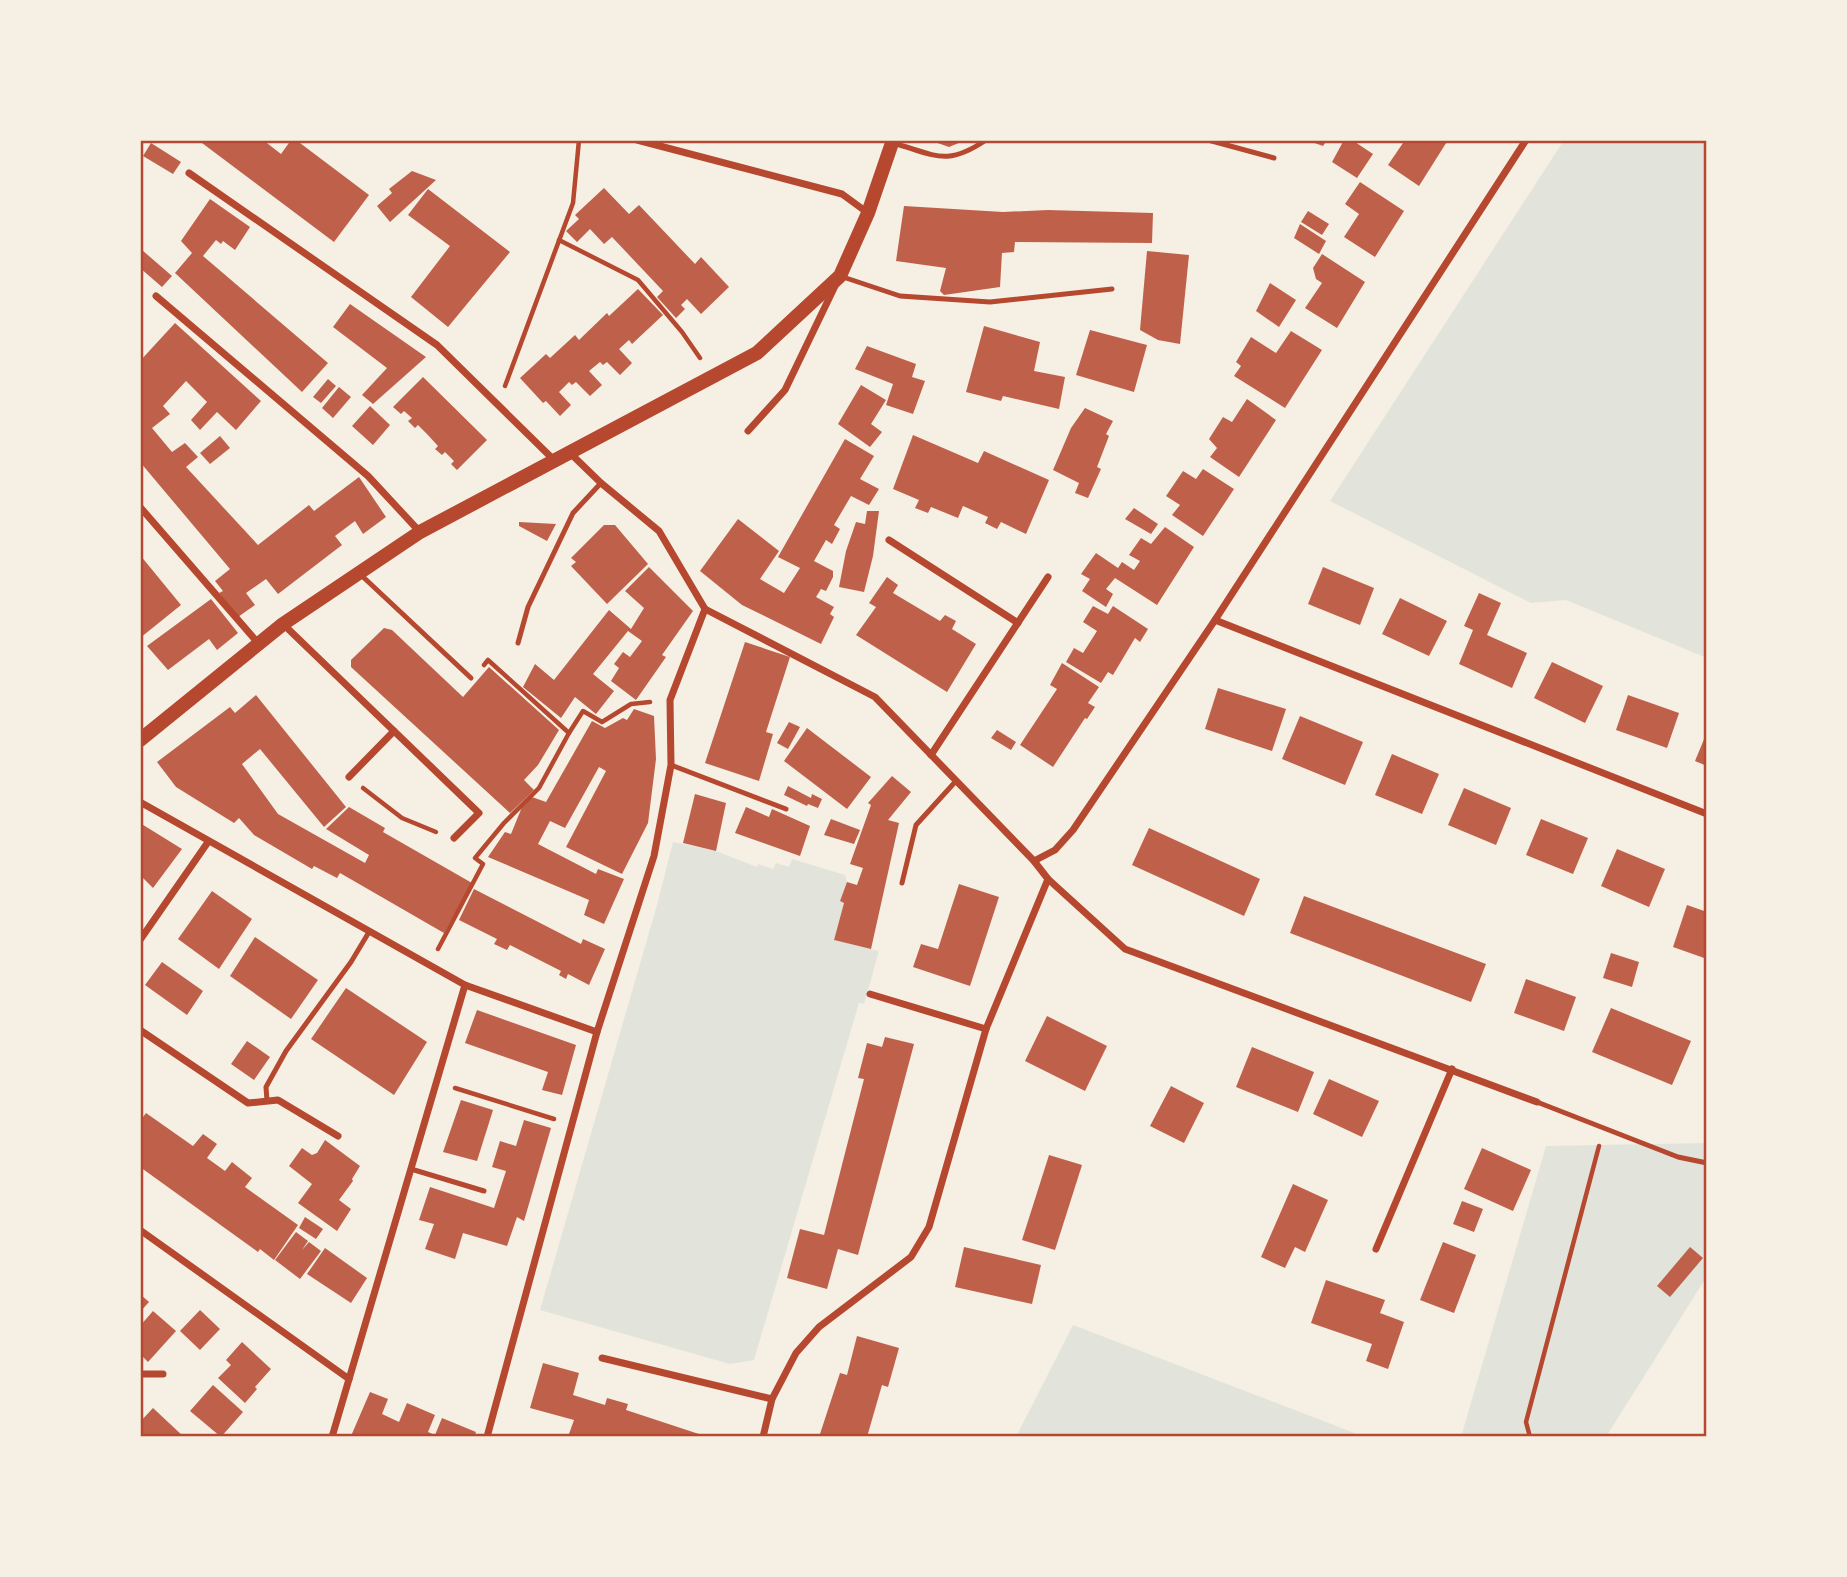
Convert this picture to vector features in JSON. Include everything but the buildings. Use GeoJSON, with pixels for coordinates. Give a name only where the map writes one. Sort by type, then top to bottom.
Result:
{"type":"FeatureCollection","features":[{"type":"Feature","properties":{"kind":"main road"},"geometry":{"type":"LineString","coordinates":[[140,740],[283,624],[420,532],[757,353],[840,276],[869,213],[893,141]]}},
{"type":"Feature","properties":{"kind":"street"},"geometry":{"type":"LineString","coordinates":[[637,140],[842,194],[869,213]]}},
{"type":"Feature","properties":{"kind":"street"},"geometry":{"type":"LineString","coordinates":[[1034,861],[1055,850],[1073,830],[1215,620],[1526,140]]}},
{"type":"Feature","properties":{"kind":"street"},"geometry":{"type":"LineString","coordinates":[[189,173],[437,345],[554,460]]}},
{"type":"Feature","properties":{"kind":"street"},"geometry":{"type":"LineString","coordinates":[[748,431],[785,390],[840,276]]}},
{"type":"Feature","properties":{"kind":"street"},"geometry":{"type":"LineString","coordinates":[[156,296],[368,476],[420,532]]}},
{"type":"Feature","properties":{"kind":"street"},"geometry":{"type":"LineString","coordinates":[[570,453],[601,483],[659,531],[705,609],[875,696],[1034,861],[1048,879],[1125,948],[1537,1102]]}},
{"type":"Feature","properties":{"kind":"street"},"geometry":{"type":"LineString","coordinates":[[140,507],[259,644]]}},
{"type":"Feature","properties":{"kind":"street"},"geometry":{"type":"LineString","coordinates":[[889,540],[1018,623]]}},
{"type":"Feature","properties":{"kind":"street"},"geometry":{"type":"LineString","coordinates":[[931,755],[1048,578]]}},
{"type":"Feature","properties":{"kind":"street"},"geometry":{"type":"LineString","coordinates":[[487,1437],[597,1032],[654,856],[671,765],[670,700],[705,609]]}},
{"type":"Feature","properties":{"kind":"street"},"geometry":{"type":"LineString","coordinates":[[1215,620],[1707,814]]}},
{"type":"Feature","properties":{"kind":"street"},"geometry":{"type":"LineString","coordinates":[[283,624],[479,813],[454,838]]}},
{"type":"Feature","properties":{"kind":"street"},"geometry":{"type":"LineString","coordinates":[[349,777],[394,731]]}},
{"type":"Feature","properties":{"kind":"street"},"geometry":{"type":"LineString","coordinates":[[140,802],[464,985],[597,1032]]}},
{"type":"Feature","properties":{"kind":"street"},"geometry":{"type":"LineString","coordinates":[[140,940],[208,842]]}},
{"type":"Feature","properties":{"kind":"street"},"geometry":{"type":"LineString","coordinates":[[763,1437],[772,1399],[796,1353],[819,1326],[911,1257],[929,1227],[986,1029],[1048,879]]}},
{"type":"Feature","properties":{"kind":"street"},"geometry":{"type":"LineString","coordinates":[[332,1437],[464,985]]}},
{"type":"Feature","properties":{"kind":"street"},"geometry":{"type":"LineString","coordinates":[[870,995],[986,1029]]}},
{"type":"Feature","properties":{"kind":"street"},"geometry":{"type":"LineString","coordinates":[[140,1030],[248,1103],[278,1100],[338,1136]]}},
{"type":"Feature","properties":{"kind":"street"},"geometry":{"type":"LineString","coordinates":[[1377,1249],[1451,1069]]}},
{"type":"Feature","properties":{"kind":"street"},"geometry":{"type":"LineString","coordinates":[[140,1230],[349,1380]]}},
{"type":"Feature","properties":{"kind":"street"},"geometry":{"type":"LineString","coordinates":[[602,1358],[772,1399]]}},
{"type":"Feature","properties":{"kind":"street"},"geometry":{"type":"LineString","coordinates":[[140,1374],[163,1374]]}},
{"type":"Feature","properties":{"kind":"lane"},"geometry":{"type":"LineString","coordinates":[[893,141],[947,158],[968,152],[986,140]]}},
{"type":"Feature","properties":{"kind":"lane"},"geometry":{"type":"LineString","coordinates":[[1209,140],[1274,159]]}},
{"type":"Feature","properties":{"kind":"lane"},"geometry":{"type":"LineString","coordinates":[[840,276],[900,296],[990,302],[1112,289]]}},
{"type":"Feature","properties":{"kind":"lane"},"geometry":{"type":"LineString","coordinates":[[519,643],[528,607],[573,513],[601,483]]}},
{"type":"Feature","properties":{"kind":"lane"},"geometry":{"type":"LineString","coordinates":[[359,573],[471,678]]}},
{"type":"Feature","properties":{"kind":"lane"},"geometry":{"type":"LineString","coordinates":[[671,765],[786,808]]}},
{"type":"Feature","properties":{"kind":"lane"},"geometry":{"type":"LineString","coordinates":[[902,883],[916,825],[956,781]]}},
{"type":"Feature","properties":{"kind":"lane"},"geometry":{"type":"LineString","coordinates":[[267,1101],[266,1087],[286,1051],[351,962],[369,932]]}},
{"type":"Feature","properties":{"kind":"lane"},"geometry":{"type":"LineString","coordinates":[[1537,1102],[1678,1157],[1707,1163]]}},
{"type":"Feature","properties":{"kind":"lane"},"geometry":{"type":"LineString","coordinates":[[411,1169],[484,1191]]}},
{"type":"Feature","properties":{"kind":"path"},"geometry":{"type":"LineString","coordinates":[[498,405],[573,203],[579,140]]}},
{"type":"Feature","properties":{"kind":"path"},"geometry":{"type":"LineString","coordinates":[[559,240],[638,280],[682,332],[712,378]]}},
{"type":"Feature","properties":{"kind":"path"},"geometry":{"type":"LineString","coordinates":[[471,678],[488,660],[569,733]]}},
{"type":"Feature","properties":{"kind":"path"},"geometry":{"type":"LineString","coordinates":[[430,965],[483,864],[475,858],[503,823],[539,788],[583,711],[603,722],[631,704],[670,700]]}},
{"type":"Feature","properties":{"kind":"path"},"geometry":{"type":"LineString","coordinates":[[349,777],[401,818],[454,838]]}},
{"type":"Feature","properties":{"kind":"path"},"geometry":{"type":"LineString","coordinates":[[436,1083],[572,1124]]}},
{"type":"Feature","properties":{"kind":"path"},"geometry":{"type":"LineString","coordinates":[[1530,1437],[1527,1422],[1603,1128]]}},
{"type":"Feature","properties":{"kind":"shaded area"},"geometry":{"type":"Polygon","coordinates":[[[1564,140],[1707,140],[1707,658],[1566,600],[1531,603],[1330,501],[1564,140]]]}},
{"type":"Feature","properties":{"kind":"shaded area"},"geometry":{"type":"Polygon","coordinates":[[[673,842],[716,851],[757,867],[758,864],[773,869],[776,863],[789,867],[792,859],[845,875],[847,882],[840,901],[844,903],[834,940],[879,951],[864,1004],[859,1003],[754,1360],[730,1364],[540,1310],[673,842]]]}},
{"type":"Feature","properties":{"kind":"shaded area"},"geometry":{"type":"Polygon","coordinates":[[[1707,1143],[1707,1276],[1606,1437],[1461,1437],[1546,1146],[1707,1143]]]}},
{"type":"Feature","properties":{"kind":"shaded area"},"geometry":{"type":"Polygon","coordinates":[[[1073,1325],[1365,1437],[1016,1437],[1073,1325]]]}}]}
